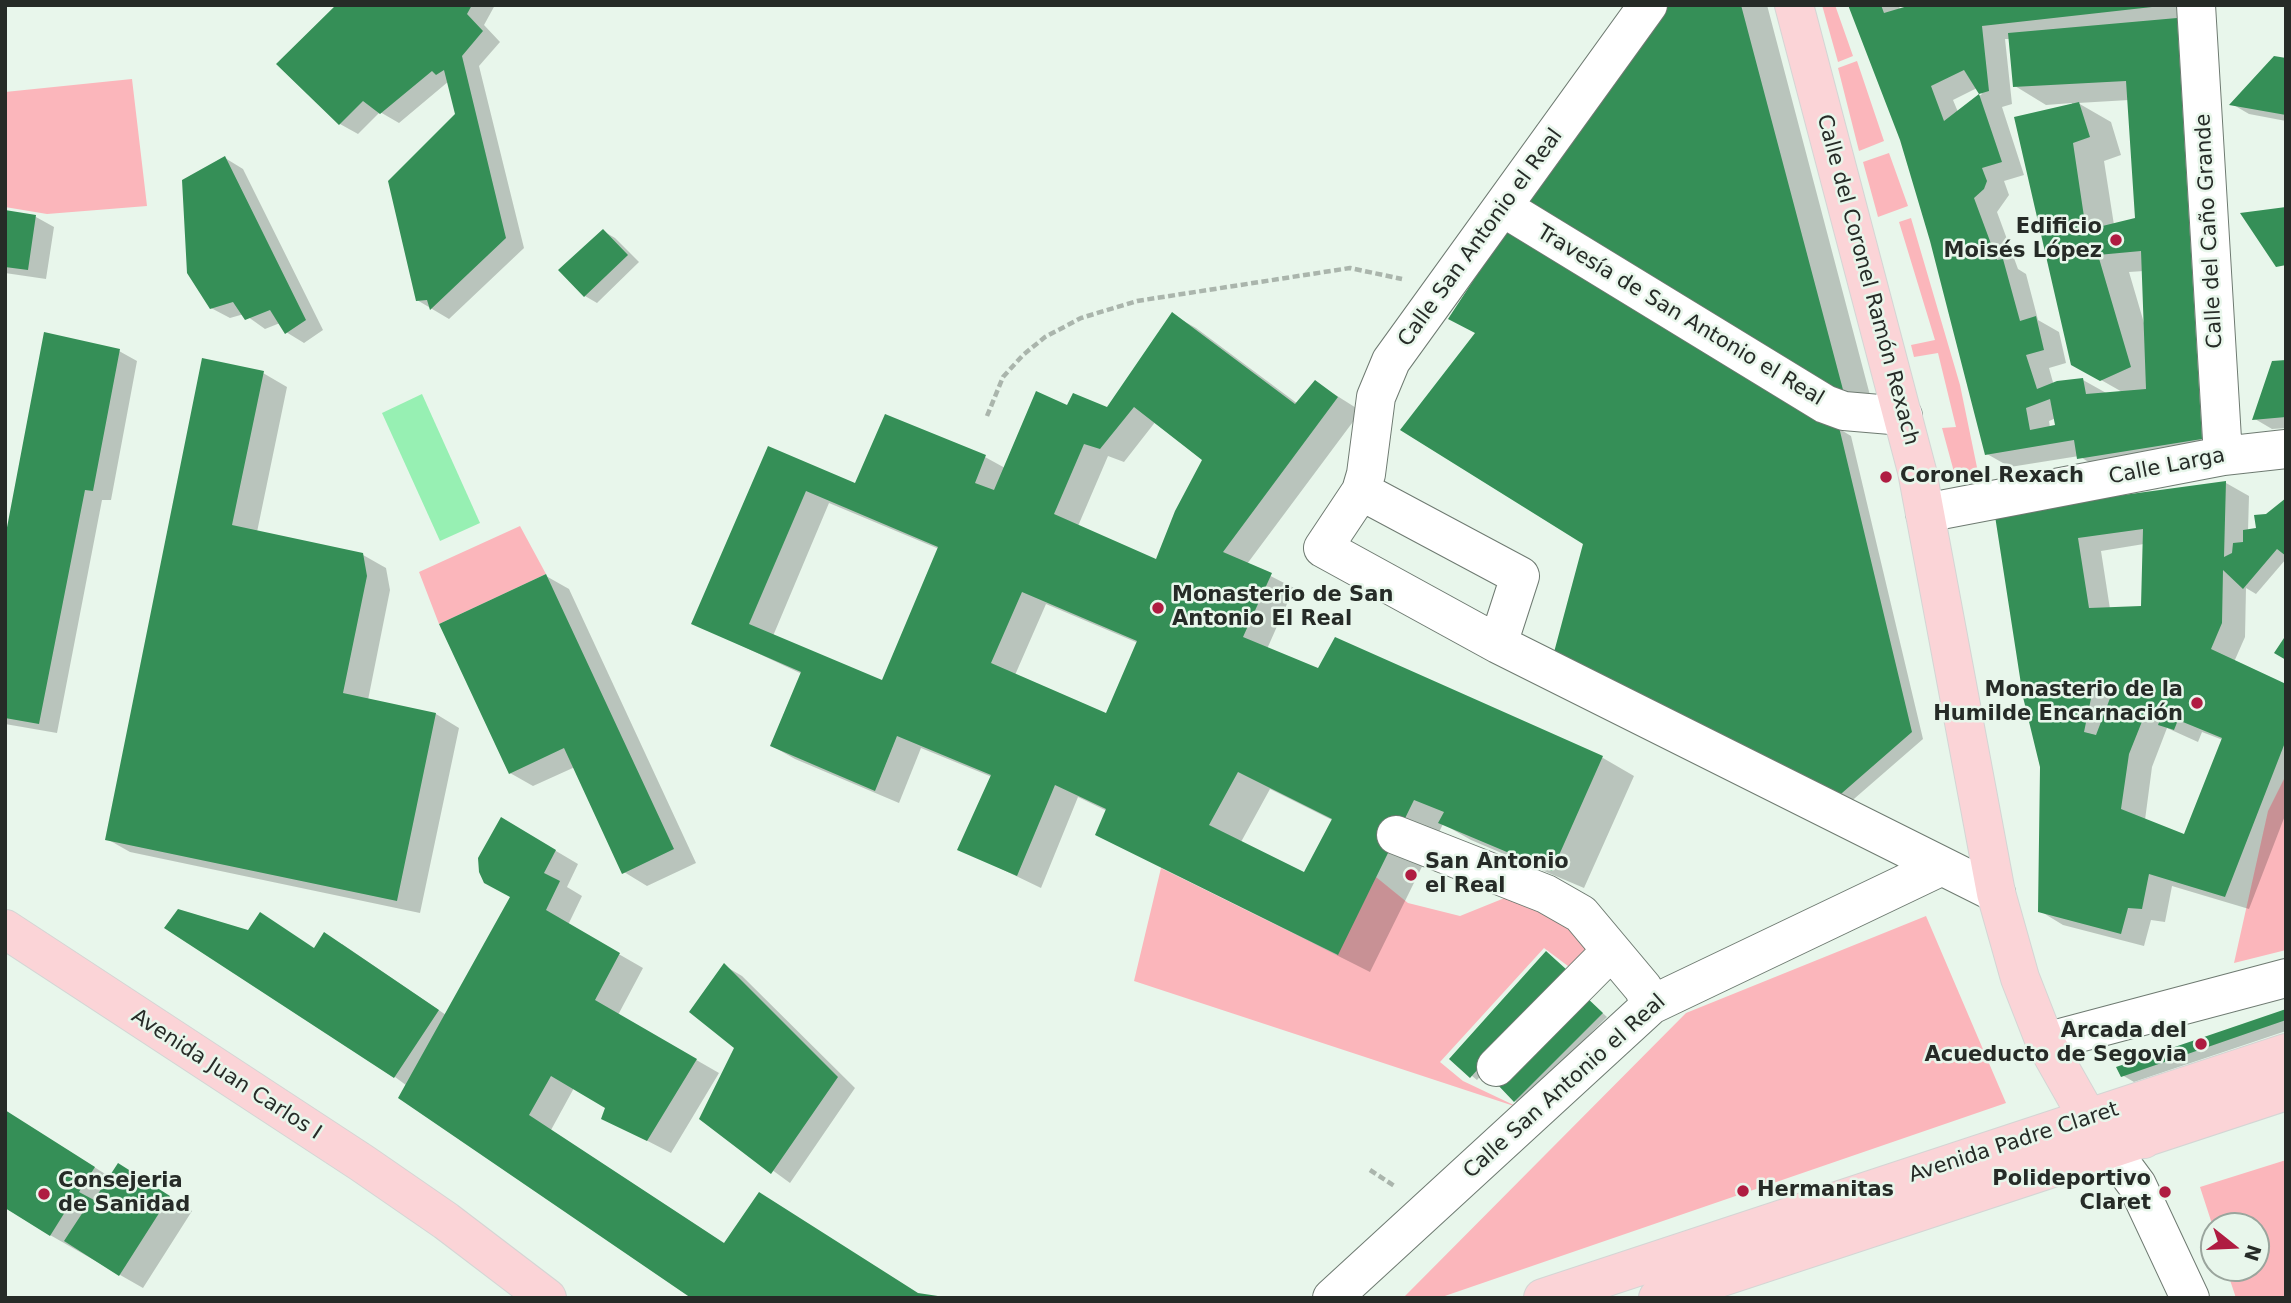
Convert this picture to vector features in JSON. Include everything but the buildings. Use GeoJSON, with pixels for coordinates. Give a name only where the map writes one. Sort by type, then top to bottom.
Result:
{"type":"FeatureCollection","features":[{"type":"Feature","properties":{"kind":"main road","name":"Calle del Coronel Ramón Rexach"},"geometry":{"type":"LineString","coordinates":[[1794,5],[1903,416],[1925,513],[1996,893],[2020,978],[2045,1042],[2088,1118]]}},
{"type":"Feature","properties":{"kind":"main road","name":"Avenida Juan Carlos I"},"geometry":{"type":"LineString","coordinates":[[5,929],[446,1221],[573,1298]]}},
{"type":"Feature","properties":{"kind":"main road","name":"Avenida Padre Claret"},"geometry":{"type":"LineString","coordinates":[[1543,1298],[1758,1224],[2286,1053]]}},
{"type":"Feature","properties":{"kind":"main road","name":"Avenida Padre Claret"},"geometry":{"type":"LineString","coordinates":[[1658,1298],[2286,1091]]}},
{"type":"Feature","properties":{"kind":"main road"},"geometry":{"type":"LineString","coordinates":[[2071,1163],[2086,1143],[2088,1118],[2122,1137],[2127,1145]]}},
{"type":"Feature","properties":{"kind":"main road","name":"Avenida Juan Carlos I"},"geometry":{"type":"LineString","coordinates":[[446,1221],[547,1298]]}},
{"type":"Feature","properties":{"kind":"main road"},"geometry":{"type":"LineString","coordinates":[[446,1221],[526,1298]]}},
{"type":"Feature","properties":{"kind":"street","name":"Calle San Antonio el Real"},"geometry":{"type":"LineString","coordinates":[[1648,5],[1397,353],[1381,381],[1361,491],[1323,548],[1498,644],[1996,893]]}},
{"type":"Feature","properties":{"kind":"street","name":"Calle del Caño Grande"},"geometry":{"type":"LineString","coordinates":[[2196,5],[2223,456]]}},
{"type":"Feature","properties":{"kind":"street","name":"Travesía de San Antonio el Real"},"geometry":{"type":"LineString","coordinates":[[1504,208],[1825,404],[1844,411],[1903,416]]}},
{"type":"Feature","properties":{"kind":"street","name":"Calle Larga"},"geometry":{"type":"LineString","coordinates":[[1925,513],[2223,456],[2286,449]]}},
{"type":"Feature","properties":{"kind":"street"},"geometry":{"type":"LineString","coordinates":[[1361,491],[1521,576],[1498,644]]}},
{"type":"Feature","properties":{"kind":"street"},"geometry":{"type":"LineString","coordinates":[[1396,835],[1546,894],[1581,914],[1643,988],[1651,1005]]}},
{"type":"Feature","properties":{"kind":"street","name":"Calle San Antonio el Real"},"geometry":{"type":"LineString","coordinates":[[1332,1298],[1651,1005],[1940,867]]}},
{"type":"Feature","properties":{"kind":"street"},"geometry":{"type":"LineString","coordinates":[[1496,1067],[1611,951]]}},
{"type":"Feature","properties":{"kind":"street"},"geometry":{"type":"LineString","coordinates":[[2045,1042],[2286,978]]}},
{"type":"Feature","properties":{"kind":"street"},"geometry":{"type":"LineString","coordinates":[[2127,1145],[2119,1183],[2171,1298]]}},
{"type":"Feature","properties":{"kind":"street"},"geometry":{"type":"LineString","coordinates":[[2127,1145],[2137,1185],[2190,1298]]}},
{"type":"Feature","properties":{"kind":"path"},"geometry":{"type":"LineString","coordinates":[[987,416],[1003,377],[1023,355],[1045,337],[1081,318],[1137,301],[1350,268],[1400,278]]}},
{"type":"Feature","properties":{"kind":"shaded area"},"geometry":{"type":"Polygon","coordinates":[[[1822,5],[1835,5],[1853,56],[1838,62],[1822,5]]]}},
{"type":"Feature","properties":{"kind":"shaded area"},"geometry":{"type":"Polygon","coordinates":[[[1857,61],[1884,141],[1859,151],[1838,68],[1857,61]]]}},
{"type":"Feature","properties":{"kind":"shaded area"},"geometry":{"type":"Polygon","coordinates":[[[132,79],[147,206],[47,214],[5,207],[5,92],[132,79]]]}},
{"type":"Feature","properties":{"kind":"shaded area"},"geometry":{"type":"Polygon","coordinates":[[[1889,153],[1908,206],[1878,217],[1863,162],[1889,153]]]}},
{"type":"Feature","properties":{"kind":"shaded area"},"geometry":{"type":"Polygon","coordinates":[[[1911,218],[1960,385],[1979,477],[1954,472],[1942,428],[1956,427],[1938,353],[1914,357],[1911,345],[1935,340],[1899,222],[1911,218]]]}},
{"type":"Feature","properties":{"kind":"shaded area"},"geometry":{"type":"Polygon","coordinates":[[[422,394],[480,523],[440,541],[382,413],[422,394]]]}},
{"type":"Feature","properties":{"kind":"shaded area"},"geometry":{"type":"Polygon","coordinates":[[[520,526],[546,574],[439,624],[419,572],[520,526]]]}},
{"type":"Feature","properties":{"kind":"shaded area"},"geometry":{"type":"Polygon","coordinates":[[[2286,775],[2286,950],[2234,963],[2268,811],[2286,775]]]}},
{"type":"Feature","properties":{"kind":"shaded area"},"geometry":{"type":"Polygon","coordinates":[[[1161,868],[1337,955],[1376,877],[1408,903],[1460,916],[1517,893],[1596,947],[1572,969],[1544,948],[1440,1062],[1463,1081],[1520,1108],[1134,981],[1161,868]]]}},
{"type":"Feature","properties":{"kind":"shaded area"},"geometry":{"type":"Polygon","coordinates":[[[1926,916],[2006,1103],[1439,1298],[1403,1298],[1686,1013],[1926,916]]]}},
{"type":"Feature","properties":{"kind":"shaded area"},"geometry":{"type":"Polygon","coordinates":[[[2286,1160],[2286,1298],[2236,1298],[2231,1282],[2270,1282],[2270,1212],[2208,1212],[2200,1187],[2286,1160]]]}},
{"type":"Feature","properties":{"kind":"place","name":"Edificio Moisés López"},"geometry":{"type":"Point","coordinates":[2116,240]}},
{"type":"Feature","properties":{"kind":"place","name":"Coronel Rexach"},"geometry":{"type":"Point","coordinates":[1886,477]}},
{"type":"Feature","properties":{"kind":"place","name":"Monasterio de San Antonio El Real"},"geometry":{"type":"Point","coordinates":[1158,608]}},
{"type":"Feature","properties":{"kind":"place","name":"Monasterio de la Humilde Encarnación"},"geometry":{"type":"Point","coordinates":[2197,703]}},
{"type":"Feature","properties":{"kind":"place","name":"San Antonio el Real"},"geometry":{"type":"Point","coordinates":[1411,875]}},
{"type":"Feature","properties":{"kind":"place","name":"Arcada del Acueducto de Segovia"},"geometry":{"type":"Point","coordinates":[2201,1044]}},
{"type":"Feature","properties":{"kind":"place","name":"Hermanitas"},"geometry":{"type":"Point","coordinates":[1743,1191]}},
{"type":"Feature","properties":{"kind":"place","name":"Polideportivo Claret"},"geometry":{"type":"Point","coordinates":[2165,1192]}},
{"type":"Feature","properties":{"kind":"place","name":"Consejeria de Sanidad"},"geometry":{"type":"Point","coordinates":[44,1194]}}]}
